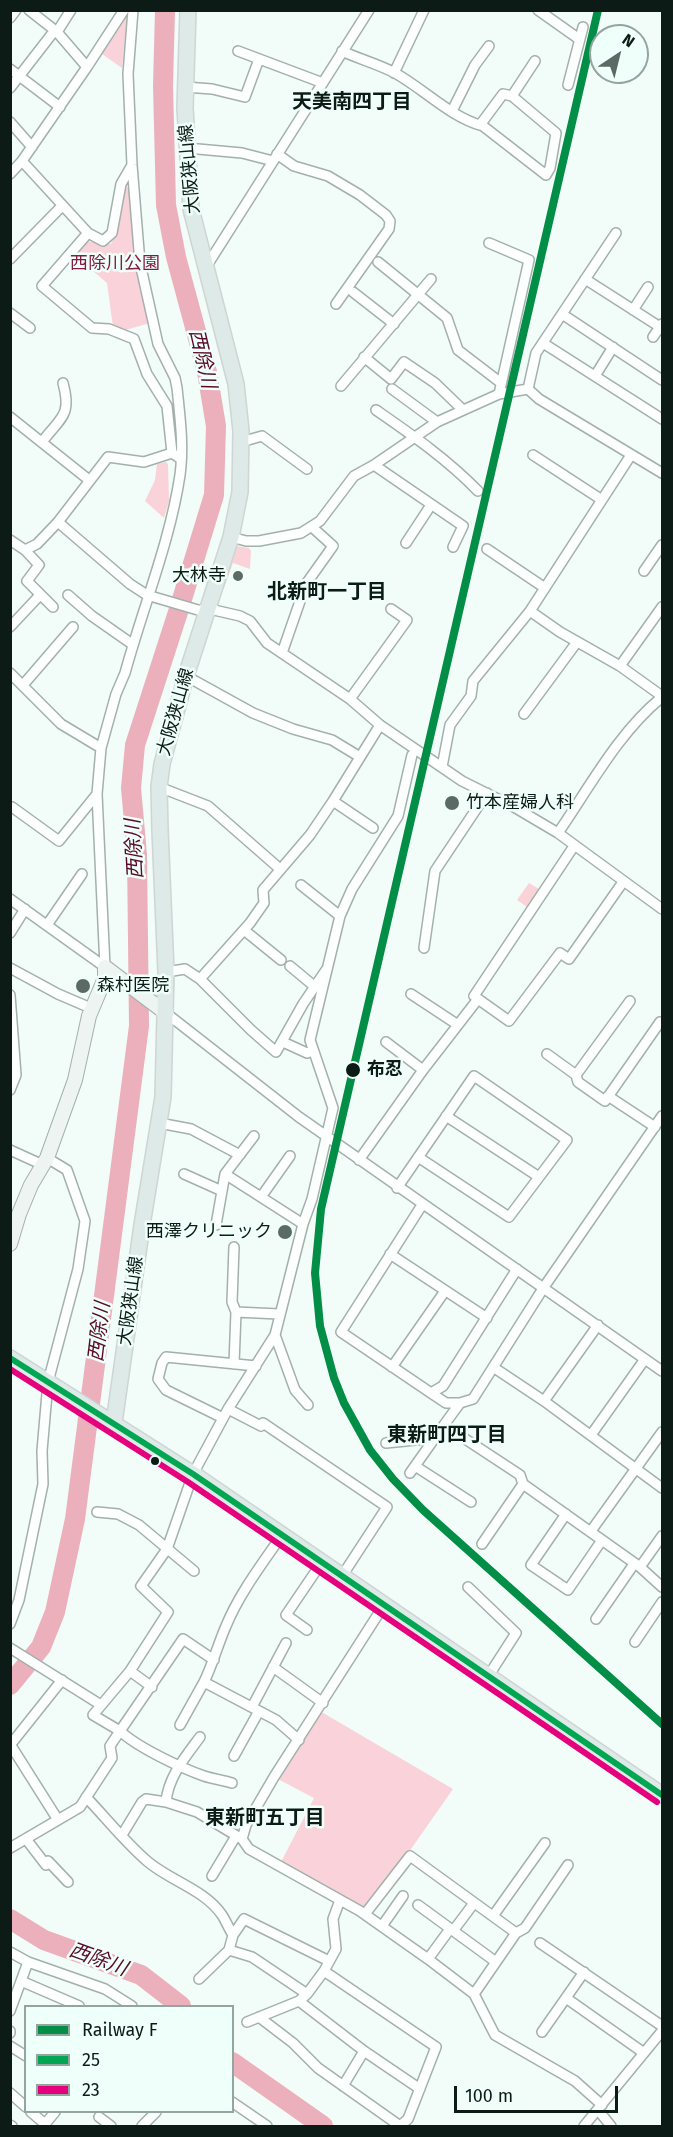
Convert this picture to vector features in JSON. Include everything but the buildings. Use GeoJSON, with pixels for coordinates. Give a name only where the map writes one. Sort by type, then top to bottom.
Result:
{"type":"FeatureCollection","features":[{"type":"Feature","properties":{"kind":"main road","name":"大阪狭山線"},"geometry":{"type":"LineString","coordinates":[[114,1423],[163,1097],[163,1011],[166,972],[159,788],[164,753],[204,611],[231,537],[240,492],[241,442],[236,384],[191,209],[185,87],[188,10]]}},
{"type":"Feature","properties":{"kind":"main road"},"geometry":{"type":"LineString","coordinates":[[10,1358],[193,1474],[663,1795]]}},
{"type":"Feature","properties":{"kind":"street"},"geometry":{"type":"LineString","coordinates":[[10,18],[16,10]]}},
{"type":"Feature","properties":{"kind":"street"},"geometry":{"type":"LineString","coordinates":[[29,10],[56,31],[87,67]]}},
{"type":"Feature","properties":{"kind":"street"},"geometry":{"type":"LineString","coordinates":[[10,88],[71,10]]}},
{"type":"Feature","properties":{"kind":"street"},"geometry":{"type":"LineString","coordinates":[[10,174],[22,161],[60,107],[124,10]]}},
{"type":"Feature","properties":{"kind":"street"},"geometry":{"type":"LineString","coordinates":[[10,1244],[19,1214],[45,1162],[75,1080],[93,1009],[103,986],[107,969],[97,794],[101,748],[116,694],[125,673],[132,644],[149,596],[181,472],[182,437],[177,388],[158,344],[140,263],[128,74],[133,10]]}},
{"type":"Feature","properties":{"kind":"street"},"geometry":{"type":"LineString","coordinates":[[206,267],[369,10]]}},
{"type":"Feature","properties":{"kind":"street"},"geometry":{"type":"LineString","coordinates":[[394,73],[424,10]]}},
{"type":"Feature","properties":{"kind":"street"},"geometry":{"type":"LineString","coordinates":[[538,10],[579,39]]}},
{"type":"Feature","properties":{"kind":"street"},"geometry":{"type":"LineString","coordinates":[[568,85],[583,27]]}},
{"type":"Feature","properties":{"kind":"street"},"geometry":{"type":"LineString","coordinates":[[452,111],[475,65],[489,46]]}},
{"type":"Feature","properties":{"kind":"street"},"geometry":{"type":"LineString","coordinates":[[238,51],[323,83]]}},
{"type":"Feature","properties":{"kind":"street"},"geometry":{"type":"LineString","coordinates":[[342,51],[394,73],[452,111],[480,125],[546,175],[550,168],[555,133],[512,96],[503,94],[480,125]]}},
{"type":"Feature","properties":{"kind":"street"},"geometry":{"type":"LineString","coordinates":[[185,87],[212,89],[245,97],[259,59]]}},
{"type":"Feature","properties":{"kind":"street"},"geometry":{"type":"LineString","coordinates":[[512,96],[535,62]]}},
{"type":"Feature","properties":{"kind":"street"},"geometry":{"type":"LineString","coordinates":[[10,69],[60,107]]}},
{"type":"Feature","properties":{"kind":"street"},"geometry":{"type":"LineString","coordinates":[[10,122],[32,147]]}},
{"type":"Feature","properties":{"kind":"street"},"geometry":{"type":"LineString","coordinates":[[187,148],[275,158],[328,176],[360,195],[386,215],[390,221],[389,229],[336,304]]}},
{"type":"Feature","properties":{"kind":"street"},"geometry":{"type":"LineString","coordinates":[[22,161],[88,233],[103,241],[112,233],[121,184],[132,165]]}},
{"type":"Feature","properties":{"kind":"street"},"geometry":{"type":"LineString","coordinates":[[10,259],[62,206]]}},
{"type":"Feature","properties":{"kind":"street"},"geometry":{"type":"LineString","coordinates":[[88,233],[42,286],[92,328],[109,329],[134,339],[147,374],[167,406],[172,453]]}},
{"type":"Feature","properties":{"kind":"street"},"geometry":{"type":"LineString","coordinates":[[528,389],[536,352],[616,233]]}},
{"type":"Feature","properties":{"kind":"street"},"geometry":{"type":"LineString","coordinates":[[489,243],[529,260],[499,394]]}},
{"type":"Feature","properties":{"kind":"street"},"geometry":{"type":"LineString","coordinates":[[378,262],[447,318],[458,350],[501,383]]}},
{"type":"Feature","properties":{"kind":"street"},"geometry":{"type":"LineString","coordinates":[[341,386],[431,279]]}},
{"type":"Feature","properties":{"kind":"street"},"geometry":{"type":"LineString","coordinates":[[585,279],[661,326],[653,337]]}},
{"type":"Feature","properties":{"kind":"street"},"geometry":{"type":"LineString","coordinates":[[633,310],[648,287]]}},
{"type":"Feature","properties":{"kind":"street"},"geometry":{"type":"LineString","coordinates":[[353,292],[394,324]]}},
{"type":"Feature","properties":{"kind":"street"},"geometry":{"type":"LineString","coordinates":[[10,313],[30,328]]}},
{"type":"Feature","properties":{"kind":"street"},"geometry":{"type":"LineString","coordinates":[[562,314],[663,380]]}},
{"type":"Feature","properties":{"kind":"street"},"geometry":{"type":"LineString","coordinates":[[543,343],[663,419]]}},
{"type":"Feature","properties":{"kind":"street"},"geometry":{"type":"LineString","coordinates":[[595,376],[613,347]]}},
{"type":"Feature","properties":{"kind":"street"},"geometry":{"type":"LineString","coordinates":[[364,357],[390,379],[404,362],[435,383],[464,410]]}},
{"type":"Feature","properties":{"kind":"street"},"geometry":{"type":"LineString","coordinates":[[42,442],[67,410],[68,401],[63,383]]}},
{"type":"Feature","properties":{"kind":"street"},"geometry":{"type":"LineString","coordinates":[[392,389],[437,422]]}},
{"type":"Feature","properties":{"kind":"street"},"geometry":{"type":"LineString","coordinates":[[231,537],[246,541],[259,541],[301,533],[320,521],[354,476],[374,465],[414,436],[437,422],[499,394],[528,389]]}},
{"type":"Feature","properties":{"kind":"street"},"geometry":{"type":"LineString","coordinates":[[528,389],[539,399],[663,473]]}},
{"type":"Feature","properties":{"kind":"street"},"geometry":{"type":"LineString","coordinates":[[376,410],[458,470],[478,491]]}},
{"type":"Feature","properties":{"kind":"street"},"geometry":{"type":"LineString","coordinates":[[10,417],[90,480]]}},
{"type":"Feature","properties":{"kind":"street"},"geometry":{"type":"LineString","coordinates":[[241,442],[262,436],[307,469]]}},
{"type":"Feature","properties":{"kind":"street"},"geometry":{"type":"LineString","coordinates":[[172,453],[181,459]]}},
{"type":"Feature","properties":{"kind":"street"},"geometry":{"type":"LineString","coordinates":[[10,554],[37,544],[58,522],[108,457],[144,462],[172,453]]}},
{"type":"Feature","properties":{"kind":"street"},"geometry":{"type":"LineString","coordinates":[[533,455],[602,500]]}},
{"type":"Feature","properties":{"kind":"street"},"geometry":{"type":"LineString","coordinates":[[442,767],[450,725],[471,696],[473,681],[530,611],[632,455]]}},
{"type":"Feature","properties":{"kind":"street"},"geometry":{"type":"LineString","coordinates":[[374,465],[463,526],[453,547]]}},
{"type":"Feature","properties":{"kind":"street"},"geometry":{"type":"LineString","coordinates":[[406,543],[431,505]]}},
{"type":"Feature","properties":{"kind":"street"},"geometry":{"type":"LineString","coordinates":[[58,522],[130,584],[149,596],[204,611],[240,616],[250,621],[267,643],[351,699],[413,752],[558,833],[663,909]]}},
{"type":"Feature","properties":{"kind":"street"},"geometry":{"type":"LineString","coordinates":[[282,653],[306,584],[333,546],[312,527]]}},
{"type":"Feature","properties":{"kind":"street"},"geometry":{"type":"LineString","coordinates":[[10,540],[39,565],[27,581],[53,607]]}},
{"type":"Feature","properties":{"kind":"street"},"geometry":{"type":"LineString","coordinates":[[644,571],[663,545]]}},
{"type":"Feature","properties":{"kind":"street"},"geometry":{"type":"LineString","coordinates":[[487,549],[545,588]]}},
{"type":"Feature","properties":{"kind":"street"},"geometry":{"type":"LineString","coordinates":[[10,627],[40,595]]}},
{"type":"Feature","properties":{"kind":"street"},"geometry":{"type":"LineString","coordinates":[[68,595],[92,616],[132,644]]}},
{"type":"Feature","properties":{"kind":"street"},"geometry":{"type":"LineString","coordinates":[[620,666],[663,607]]}},
{"type":"Feature","properties":{"kind":"street"},"geometry":{"type":"LineString","coordinates":[[351,699],[407,620],[392,609]]}},
{"type":"Feature","properties":{"kind":"street"},"geometry":{"type":"LineString","coordinates":[[530,611],[560,632],[620,666],[662,698],[646,710],[618,746],[558,833]]}},
{"type":"Feature","properties":{"kind":"street"},"geometry":{"type":"LineString","coordinates":[[23,685],[73,627]]}},
{"type":"Feature","properties":{"kind":"street"},"geometry":{"type":"LineString","coordinates":[[524,714],[577,642]]}},
{"type":"Feature","properties":{"kind":"street"},"geometry":{"type":"LineString","coordinates":[[10,673],[61,724],[101,748]]}},
{"type":"Feature","properties":{"kind":"street"},"geometry":{"type":"LineString","coordinates":[[186,676],[253,713],[293,729],[332,740],[360,757]]}},
{"type":"Feature","properties":{"kind":"street"},"geometry":{"type":"LineString","coordinates":[[200,978],[244,930],[264,903],[263,890],[310,835],[380,725]]}},
{"type":"Feature","properties":{"kind":"street"},"geometry":{"type":"LineString","coordinates":[[232,1783],[204,1776],[179,1765],[93,1715],[130,1671],[168,1612],[141,1586],[167,1549],[193,1474],[226,1414],[275,1335],[303,1224],[312,1199],[333,1107],[310,1040],[340,916],[352,889],[398,816],[413,752]]}},
{"type":"Feature","properties":{"kind":"street"},"geometry":{"type":"LineString","coordinates":[[159,788],[208,806],[280,869]]}},
{"type":"Feature","properties":{"kind":"street"},"geometry":{"type":"LineString","coordinates":[[424,948],[435,871],[487,793]]}},
{"type":"Feature","properties":{"kind":"street"},"geometry":{"type":"LineString","coordinates":[[12,807],[59,841],[97,794]]}},
{"type":"Feature","properties":{"kind":"street"},"geometry":{"type":"LineString","coordinates":[[333,801],[373,828]]}},
{"type":"Feature","properties":{"kind":"street"},"geometry":{"type":"LineString","coordinates":[[574,846],[474,996],[478,999],[509,1021],[560,953],[569,959],[623,882]]}},
{"type":"Feature","properties":{"kind":"street"},"geometry":{"type":"LineString","coordinates":[[47,925],[82,874]]}},
{"type":"Feature","properties":{"kind":"street"},"geometry":{"type":"LineString","coordinates":[[301,885],[340,916]]}},
{"type":"Feature","properties":{"kind":"street"},"geometry":{"type":"LineString","coordinates":[[10,899],[107,969],[397,1188],[663,1371]]}},
{"type":"Feature","properties":{"kind":"street"},"geometry":{"type":"LineString","coordinates":[[10,933],[25,909]]}},
{"type":"Feature","properties":{"kind":"street"},"geometry":{"type":"LineString","coordinates":[[244,930],[281,960]]}},
{"type":"Feature","properties":{"kind":"street"},"geometry":{"type":"LineString","coordinates":[[290,966],[314,986]]}},
{"type":"Feature","properties":{"kind":"street"},"geometry":{"type":"LineString","coordinates":[[166,972],[185,969],[200,978],[276,1052],[314,986],[329,967]]}},
{"type":"Feature","properties":{"kind":"street"},"geometry":{"type":"LineString","coordinates":[[10,968],[58,994],[93,1009]]}},
{"type":"Feature","properties":{"kind":"street"},"geometry":{"type":"LineString","coordinates":[[10,994],[16,1076],[10,1090]]}},
{"type":"Feature","properties":{"kind":"street"},"geometry":{"type":"LineString","coordinates":[[411,994],[458,1025]]}},
{"type":"Feature","properties":{"kind":"street"},"geometry":{"type":"LineString","coordinates":[[359,1160],[423,1070],[478,999]]}},
{"type":"Feature","properties":{"kind":"street"},"geometry":{"type":"LineString","coordinates":[[576,1075],[630,1000]]}},
{"type":"Feature","properties":{"kind":"street"},"geometry":{"type":"LineString","coordinates":[[547,1054],[576,1075],[578,1082],[605,1101],[660,1022]]}},
{"type":"Feature","properties":{"kind":"street"},"geometry":{"type":"LineString","coordinates":[[283,1042],[307,1053],[313,1051]]}},
{"type":"Feature","properties":{"kind":"street"},"geometry":{"type":"LineString","coordinates":[[386,1042],[423,1070]]}},
{"type":"Feature","properties":{"kind":"street"},"geometry":{"type":"LineString","coordinates":[[397,1188],[418,1156],[474,1076],[567,1140],[509,1217],[418,1156]]}},
{"type":"Feature","properties":{"kind":"street"},"geometry":{"type":"LineString","coordinates":[[608,1096],[655,1127]]}},
{"type":"Feature","properties":{"kind":"street"},"geometry":{"type":"LineString","coordinates":[[446,1116],[539,1177]]}},
{"type":"Feature","properties":{"kind":"street"},"geometry":{"type":"LineString","coordinates":[[422,1204],[341,1332],[446,1403],[460,1402],[473,1399],[544,1287],[663,1116]]}},
{"type":"Feature","properties":{"kind":"street"},"geometry":{"type":"LineString","coordinates":[[159,1123],[191,1129],[240,1155]]}},
{"type":"Feature","properties":{"kind":"street"},"geometry":{"type":"LineString","coordinates":[[216,1225],[225,1174],[254,1136]]}},
{"type":"Feature","properties":{"kind":"street"},"geometry":{"type":"LineString","coordinates":[[10,1150],[67,1170],[85,1221],[78,1269],[42,1450],[43,1484],[20,1600],[10,1624]]}},
{"type":"Feature","properties":{"kind":"street"},"geometry":{"type":"LineString","coordinates":[[261,1197],[290,1156]]}},
{"type":"Feature","properties":{"kind":"street"},"geometry":{"type":"LineString","coordinates":[[184,1174],[222,1191]]}},
{"type":"Feature","properties":{"kind":"street"},"geometry":{"type":"LineString","coordinates":[[225,1174],[303,1224]]}},
{"type":"Feature","properties":{"kind":"street"},"geometry":{"type":"LineString","coordinates":[[234,1247],[232,1302],[236,1312],[234,1364]]}},
{"type":"Feature","properties":{"kind":"street"},"geometry":{"type":"LineString","coordinates":[[390,1254],[486,1318]]}},
{"type":"Feature","properties":{"kind":"street"},"geometry":{"type":"LineString","coordinates":[[431,1393],[443,1386],[517,1269]]}},
{"type":"Feature","properties":{"kind":"street"},"geometry":{"type":"LineString","coordinates":[[392,1366],[445,1291]]}},
{"type":"Feature","properties":{"kind":"street"},"geometry":{"type":"LineString","coordinates":[[236,1312],[279,1314]]}},
{"type":"Feature","properties":{"kind":"street"},"geometry":{"type":"LineString","coordinates":[[544,1401],[598,1325]]}},
{"type":"Feature","properties":{"kind":"street"},"geometry":{"type":"LineString","coordinates":[[275,1335],[295,1390],[308,1405]]}},
{"type":"Feature","properties":{"kind":"street"},"geometry":{"type":"LineString","coordinates":[[256,1366],[166,1357],[158,1379],[166,1390],[261,1426],[263,1423],[387,1507],[342,1576]]}},
{"type":"Feature","properties":{"kind":"street"},"geometry":{"type":"LineString","coordinates":[[591,1436],[645,1359]]}},
{"type":"Feature","properties":{"kind":"street"},"geometry":{"type":"LineString","coordinates":[[494,1367],[663,1488]]}},
{"type":"Feature","properties":{"kind":"street"},"geometry":{"type":"LineString","coordinates":[[460,1402],[413,1470],[471,1502]]}},
{"type":"Feature","properties":{"kind":"street"},"geometry":{"type":"LineString","coordinates":[[444,1425],[520,1475],[523,1484],[591,1531],[663,1587]]}},
{"type":"Feature","properties":{"kind":"street"},"geometry":{"type":"LineString","coordinates":[[591,1531],[663,1432]]}},
{"type":"Feature","properties":{"kind":"street"},"geometry":{"type":"LineString","coordinates":[[386,1443],[435,1438]]}},
{"type":"Feature","properties":{"kind":"street"},"geometry":{"type":"LineString","coordinates":[[482,1544],[523,1484]]}},
{"type":"Feature","properties":{"kind":"street"},"geometry":{"type":"LineString","coordinates":[[97,1512],[118,1514],[139,1525],[194,1571]]}},
{"type":"Feature","properties":{"kind":"street"},"geometry":{"type":"LineString","coordinates":[[566,1514],[531,1565],[568,1590],[602,1540]]}},
{"type":"Feature","properties":{"kind":"street"},"geometry":{"type":"LineString","coordinates":[[180,1725],[204,1682],[236,1605],[282,1535]]}},
{"type":"Feature","properties":{"kind":"street"},"geometry":{"type":"LineString","coordinates":[[596,1618],[663,1536]]}},
{"type":"Feature","properties":{"kind":"street"},"geometry":{"type":"LineString","coordinates":[[307,1630],[286,1615],[322,1562]]}},
{"type":"Feature","properties":{"kind":"street"},"geometry":{"type":"LineString","coordinates":[[468,1587],[516,1633],[489,1676]]}},
{"type":"Feature","properties":{"kind":"street"},"geometry":{"type":"LineString","coordinates":[[635,1642],[663,1602]]}},
{"type":"Feature","properties":{"kind":"street"},"geometry":{"type":"LineString","coordinates":[[212,1876],[239,1837],[273,1777],[323,1703],[384,1605]]}},
{"type":"Feature","properties":{"kind":"street"},"geometry":{"type":"LineString","coordinates":[[10,1848],[80,1807],[112,1758],[110,1746],[183,1639],[214,1660]]}},
{"type":"Feature","properties":{"kind":"street"},"geometry":{"type":"LineString","coordinates":[[234,1756],[286,1643]]}},
{"type":"Feature","properties":{"kind":"street"},"geometry":{"type":"LineString","coordinates":[[10,1648],[101,1705]]}},
{"type":"Feature","properties":{"kind":"street"},"geometry":{"type":"LineString","coordinates":[[273,1667],[323,1703]]}},
{"type":"Feature","properties":{"kind":"street"},"geometry":{"type":"LineString","coordinates":[[130,1671],[152,1687]]}},
{"type":"Feature","properties":{"kind":"street"},"geometry":{"type":"LineString","coordinates":[[58,1678],[11,1744],[58,1820]]}},
{"type":"Feature","properties":{"kind":"street"},"geometry":{"type":"LineString","coordinates":[[204,1682],[276,1720],[299,1740]]}},
{"type":"Feature","properties":{"kind":"street"},"geometry":{"type":"LineString","coordinates":[[166,1802],[166,1796],[179,1765],[200,1737]]}},
{"type":"Feature","properties":{"kind":"street"},"geometry":{"type":"LineString","coordinates":[[86,1797],[147,1861],[213,1905],[233,1935]]}},
{"type":"Feature","properties":{"kind":"street"},"geometry":{"type":"LineString","coordinates":[[123,1835],[146,1799],[166,1802],[197,1812],[239,1837],[249,1849],[365,1914],[474,1994],[495,2035],[575,2081],[600,2107],[611,2127]]}},
{"type":"Feature","properties":{"kind":"street"},"geometry":{"type":"LineString","coordinates":[[26,1839],[38,1857],[46,1865],[48,1862],[68,1882]]}},
{"type":"Feature","properties":{"kind":"street"},"geometry":{"type":"LineString","coordinates":[[493,1916],[545,1843]]}},
{"type":"Feature","properties":{"kind":"street"},"geometry":{"type":"LineString","coordinates":[[365,1914],[410,1856],[516,1933]]}},
{"type":"Feature","properties":{"kind":"street"},"geometry":{"type":"LineString","coordinates":[[474,1994],[516,1933],[525,1928],[568,1865]]}},
{"type":"Feature","properties":{"kind":"street"},"geometry":{"type":"LineString","coordinates":[[382,1926],[403,1896]]}},
{"type":"Feature","properties":{"kind":"street"},"geometry":{"type":"LineString","coordinates":[[247,2022],[299,2001],[307,1994],[324,1971],[336,1949],[333,1919],[340,1900]]}},
{"type":"Feature","properties":{"kind":"street"},"geometry":{"type":"LineString","coordinates":[[429,1959],[474,1903]]}},
{"type":"Feature","properties":{"kind":"street"},"geometry":{"type":"LineString","coordinates":[[418,1905],[496,1962]]}},
{"type":"Feature","properties":{"kind":"street"},"geometry":{"type":"LineString","coordinates":[[199,1979],[229,1950],[233,1935],[244,1919],[329,1961]]}},
{"type":"Feature","properties":{"kind":"street"},"geometry":{"type":"LineString","coordinates":[[540,1943],[663,2026]]}},
{"type":"Feature","properties":{"kind":"street"},"geometry":{"type":"LineString","coordinates":[[229,1950],[252,1957],[307,1994]]}},
{"type":"Feature","properties":{"kind":"street"},"geometry":{"type":"LineString","coordinates":[[10,1952],[28,1962],[105,1989],[129,2005]]}},
{"type":"Feature","properties":{"kind":"street"},"geometry":{"type":"LineString","coordinates":[[10,2011],[28,1962]]}},
{"type":"Feature","properties":{"kind":"street"},"geometry":{"type":"LineString","coordinates":[[259,2017],[293,2043],[318,2068],[400,2127],[408,2119],[436,2047],[324,1971]]}},
{"type":"Feature","properties":{"kind":"street"},"geometry":{"type":"LineString","coordinates":[[542,2032],[584,1972]]}},
{"type":"Feature","properties":{"kind":"street"},"geometry":{"type":"LineString","coordinates":[[21,1981],[75,2005]]}},
{"type":"Feature","properties":{"kind":"street"},"geometry":{"type":"LineString","coordinates":[[566,1998],[644,2053]]}},
{"type":"Feature","properties":{"kind":"street"},"geometry":{"type":"LineString","coordinates":[[299,2001],[364,2051],[420,2089]]}},
{"type":"Feature","properties":{"kind":"street"},"geometry":{"type":"LineString","coordinates":[[584,2127],[663,2031]]}},
{"type":"Feature","properties":{"kind":"street"},"geometry":{"type":"LineString","coordinates":[[10,2046],[24,2055]]}},
{"type":"Feature","properties":{"kind":"street"},"geometry":{"type":"LineString","coordinates":[[343,2086],[364,2051]]}},
{"type":"Feature","properties":{"kind":"street"},"geometry":{"type":"LineString","coordinates":[[10,2093],[24,2105]]}},
{"type":"Feature","properties":{"kind":"street"},"geometry":{"type":"LineString","coordinates":[[234,2103],[267,2127]]}},
{"type":"Feature","properties":{"kind":"street"},"geometry":{"type":"LineString","coordinates":[[31,2113],[45,2124],[55,2113]]}},
{"type":"Feature","properties":{"kind":"street"},"geometry":{"type":"LineString","coordinates":[[142,2127],[155,2113]]}},
{"type":"Feature","properties":{"kind":"street"},"geometry":{"type":"LineString","coordinates":[[99,2117],[111,2127]]}},
{"type":"Feature","properties":{"kind":"green space"},"geometry":{"type":"Polygon","coordinates":[[[127,16],[122,68],[102,54],[127,16]]]}},
{"type":"Feature","properties":{"kind":"green space","name":"西除川公園"},"geometry":{"type":"Polygon","coordinates":[[[123,186],[129,188],[135,265],[150,323],[122,331],[113,327],[107,283],[78,258],[76,253],[84,242],[111,244],[115,236],[123,186]]]}},
{"type":"Feature","properties":{"kind":"green space"},"geometry":{"type":"Polygon","coordinates":[[[166,462],[168,464],[169,501],[164,518],[145,501],[155,480],[157,464],[166,462]]]}},
{"type":"Feature","properties":{"kind":"green space"},"geometry":{"type":"Polygon","coordinates":[[[236,546],[249,548],[251,551],[250,569],[233,563],[222,593],[219,593],[236,546]]]}},
{"type":"Feature","properties":{"kind":"green space"},"geometry":{"type":"Polygon","coordinates":[[[529,883],[539,889],[527,907],[517,900],[529,883]]]}},
{"type":"Feature","properties":{"kind":"green space"},"geometry":{"type":"Polygon","coordinates":[[[318,1710],[453,1789],[411,1849],[360,1911],[279,1866],[314,1798],[274,1777],[318,1710]]]}},
{"type":"Feature","properties":{"kind":"waterway","name":"西除川"},"geometry":{"type":"LineString","coordinates":[[10,1685],[41,1647],[55,1612],[75,1519],[139,1026],[137,855],[131,788],[135,745],[214,495],[216,426],[207,372],[176,257],[166,205],[163,86],[165,10]]}},
{"type":"Feature","properties":{"kind":"waterway","name":"西除川"},"geometry":{"type":"LineString","coordinates":[[10,1919],[44,1940],[141,1975],[180,2005]]}},
{"type":"Feature","properties":{"kind":"waterway","name":"西除川"},"geometry":{"type":"LineString","coordinates":[[234,2063],[323,2126]]}},
{"type":"Feature","properties":{"kind":"rail line","name":"F"},"geometry":{"type":"LineString","coordinates":[[598,10],[321,1209],[315,1273],[320,1326],[334,1378],[344,1403],[370,1450],[393,1479],[423,1510],[662,1724]]}},
{"type":"Feature","properties":{"kind":"transit line","name":"25"},"geometry":{"type":"LineString","coordinates":[[10,1358],[193,1474],[662,1795]]}},
{"type":"Feature","properties":{"kind":"transit line","name":"23"},"geometry":{"type":"LineString","coordinates":[[10,1369],[188,1482],[657,1802]]}},
{"type":"Feature","properties":{"kind":"place","name":"大林寺"},"geometry":{"type":"Point","coordinates":[238,576]}},
{"type":"Feature","properties":{"kind":"place","name":"竹本産婦人科"},"geometry":{"type":"Point","coordinates":[452,803]}},
{"type":"Feature","properties":{"kind":"place","name":"森村医院"},"geometry":{"type":"Point","coordinates":[83,986]}},
{"type":"Feature","properties":{"kind":"place","name":"布忍"},"geometry":{"type":"Point","coordinates":[353,1070]}},
{"type":"Feature","properties":{"kind":"place","name":"西澤クリニック"},"geometry":{"type":"Point","coordinates":[285,1232]}},
{"type":"Feature","properties":{"kind":"district","name":"天美南四丁目"},"geometry":{"type":"Point","coordinates":[352,102]}},
{"type":"Feature","properties":{"kind":"district","name":"北新町一丁目"},"geometry":{"type":"Point","coordinates":[327,592]}},
{"type":"Feature","properties":{"kind":"district","name":"東新町四丁目"},"geometry":{"type":"Point","coordinates":[447,1435]}},
{"type":"Feature","properties":{"kind":"district","name":"東新町五丁目"},"geometry":{"type":"Point","coordinates":[265,1818]}}]}
